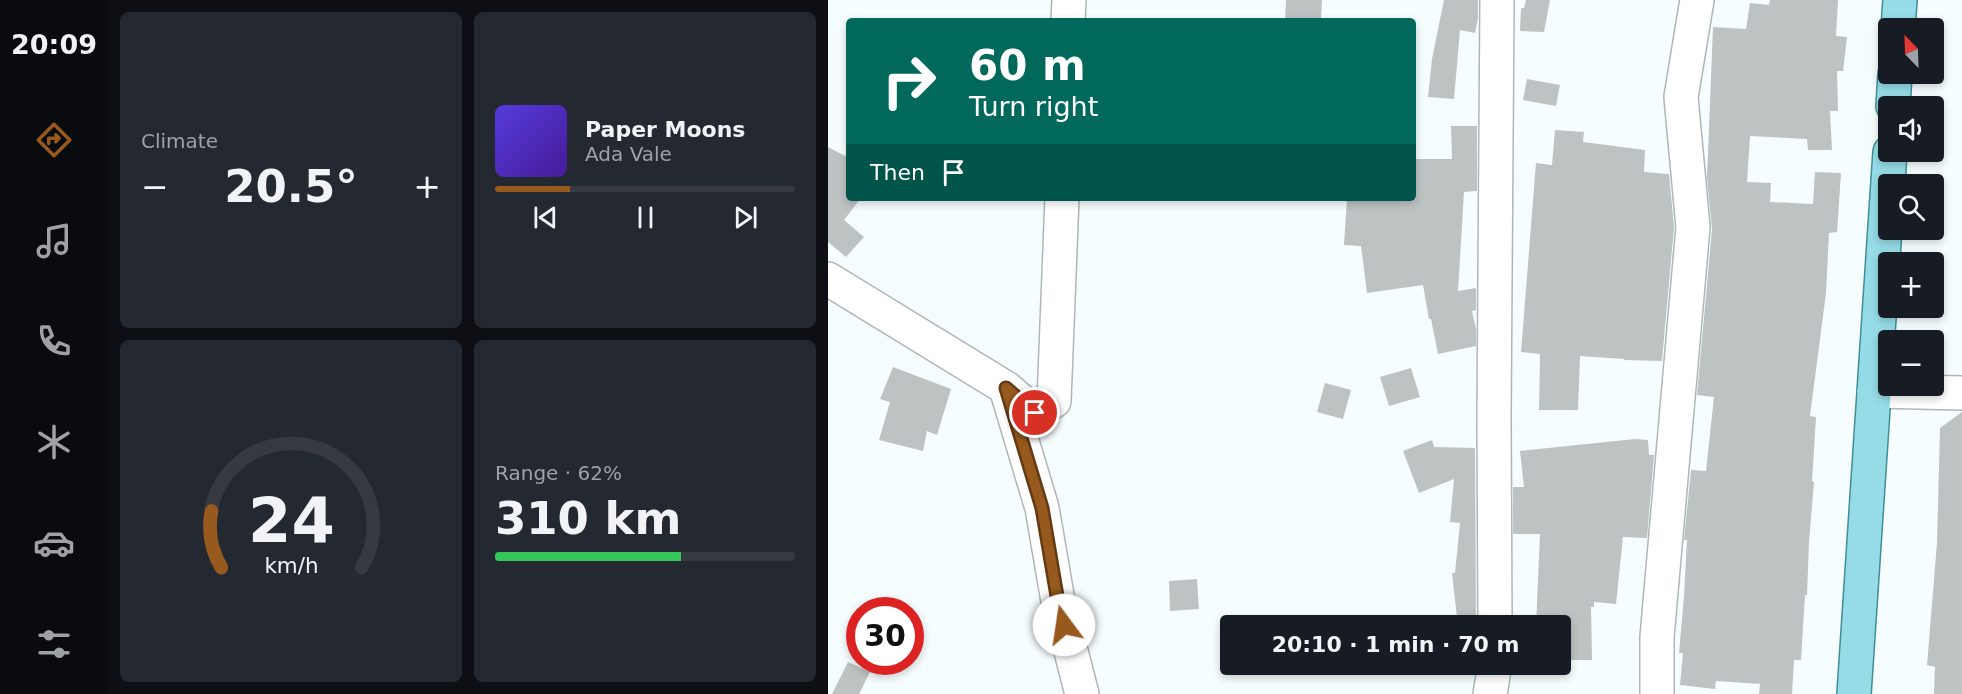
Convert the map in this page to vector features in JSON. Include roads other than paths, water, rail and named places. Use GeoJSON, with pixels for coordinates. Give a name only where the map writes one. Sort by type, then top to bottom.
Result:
{"type":"FeatureCollection","features":[{"type":"Feature","properties":{"kind":"main road"},"geometry":{"type":"LineString","coordinates":[[1899,18],[1900,0]]}},
{"type":"Feature","properties":{"kind":"main road"},"geometry":{"type":"LineString","coordinates":[[1854,694],[1889,162]]}},
{"type":"Feature","properties":{"kind":"street"},"geometry":{"type":"LineString","coordinates":[[1068,18],[1069,0]]}},
{"type":"Feature","properties":{"kind":"street"},"geometry":{"type":"LineString","coordinates":[[1495,615],[1497,0]]}},
{"type":"Feature","properties":{"kind":"street"},"geometry":{"type":"LineString","coordinates":[[1658,694],[1657,637],[1694,227],[1681,97],[1696,0]]}},
{"type":"Feature","properties":{"kind":"street"},"geometry":{"type":"LineString","coordinates":[[828,279],[1006,388],[1035,413],[1054,401],[1062,201]]}},
{"type":"Feature","properties":{"kind":"street"},"geometry":{"type":"LineString","coordinates":[[1006,388],[1042,508],[1058,602],[1082,694]]}},
{"type":"Feature","properties":{"kind":"street"},"geometry":{"type":"LineString","coordinates":[[1874,391],[1962,393]]}},
{"type":"Feature","properties":{"kind":"street"},"geometry":{"type":"LineString","coordinates":[[1490,694],[1493,675]]}}]}
